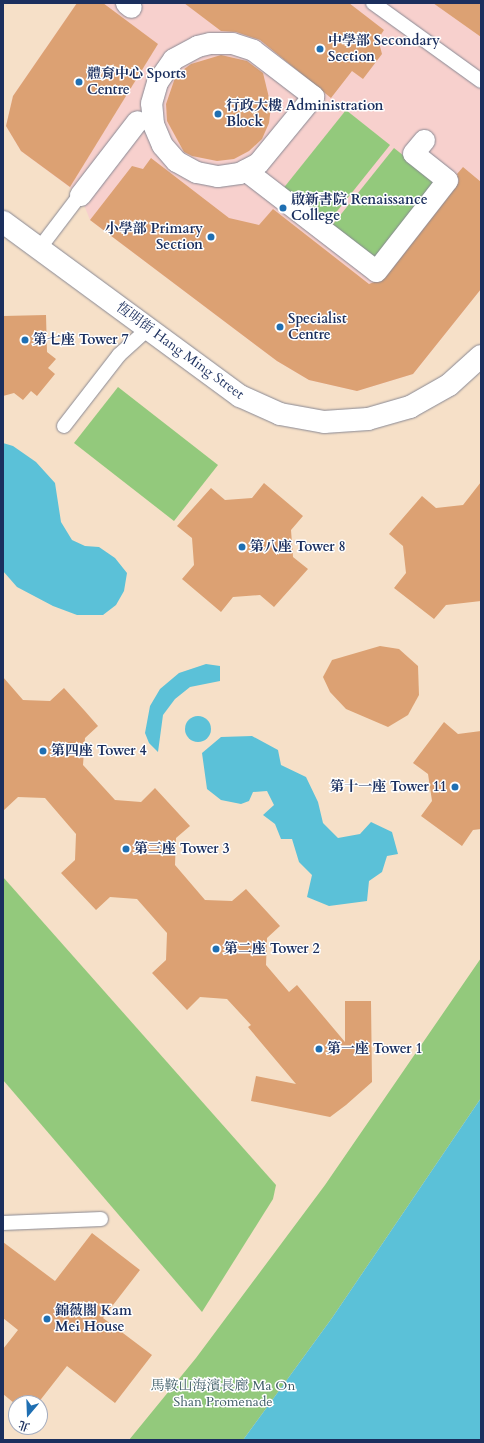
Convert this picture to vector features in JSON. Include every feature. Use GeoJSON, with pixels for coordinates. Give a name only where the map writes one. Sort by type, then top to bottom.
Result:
{"type":"FeatureCollection","features":[{"type":"Feature","properties":{"kind":"street"},"geometry":{"type":"LineString","coordinates":[[245,170],[263,157],[313,96],[253,50],[232,43],[210,43],[196,46],[173,59],[157,82],[151,103],[153,124],[162,145],[176,161],[196,172],[217,176],[245,170],[376,271],[447,180],[413,154],[424,140]]}},
{"type":"Feature","properties":{"kind":"street"},"geometry":{"type":"LineString","coordinates":[[80,195],[137,121]]}},
{"type":"Feature","properties":{"kind":"street","name":"恆明街 Hang Ming Street"},"geometry":{"type":"LineString","coordinates":[[3,222],[240,396],[280,414],[324,422],[368,419],[410,407],[448,385],[481,356]]}},
{"type":"Feature","properties":{"kind":"lane"},"geometry":{"type":"LineString","coordinates":[[373,3],[481,81]]}},
{"type":"Feature","properties":{"kind":"lane"},"geometry":{"type":"LineString","coordinates":[[39,248],[80,195]]}},
{"type":"Feature","properties":{"kind":"lane"},"geometry":{"type":"LineString","coordinates":[[64,426],[119,355],[148,329]]}},
{"type":"Feature","properties":{"kind":"lane"},"geometry":{"type":"LineString","coordinates":[[3,1223],[101,1219]]}},
{"type":"Feature","properties":{"kind":"shaded area","name":"啟新書院 Renaissance College"},"geometry":{"type":"Polygon","coordinates":[[[77,3],[481,3],[481,289],[413,374],[357,391],[309,380],[277,361],[90,220],[80,195],[21,151],[6,126],[13,96],[77,3]]]}},
{"type":"Feature","properties":{"kind":"green space"},"geometry":{"type":"Polygon","coordinates":[[[346,110],[390,145],[326,225],[282,190],[346,110]]]}},
{"type":"Feature","properties":{"kind":"green space"},"geometry":{"type":"Polygon","coordinates":[[[394,148],[438,183],[374,262],[330,228],[394,148]]]}},
{"type":"Feature","properties":{"kind":"green space"},"geometry":{"type":"Polygon","coordinates":[[[118,387],[218,465],[174,521],[74,443],[118,387]]]}},
{"type":"Feature","properties":{"kind":"green space"},"geometry":{"type":"Polygon","coordinates":[[[3,877],[276,1185],[273,1199],[202,1312],[3,1080],[3,877]]]}},
{"type":"Feature","properties":{"kind":"green space","name":"馬鞍山海濱長廊 Ma On Shan Promenade"},"geometry":{"type":"Polygon","coordinates":[[[481,958],[481,1098],[332,1318],[243,1440],[129,1440],[196,1358],[325,1185],[481,958]]]}},
{"type":"Feature","properties":{"kind":"water"},"geometry":{"type":"Polygon","coordinates":[[[3,443],[13,446],[36,462],[55,483],[61,522],[72,540],[85,546],[99,547],[115,558],[127,573],[124,591],[116,605],[103,615],[77,615],[53,606],[17,587],[3,571],[3,443]]]}},
{"type":"Feature","properties":{"kind":"water"},"geometry":{"type":"Polygon","coordinates":[[[206,664],[220,666],[220,681],[190,687],[175,699],[163,715],[158,752],[149,743],[145,733],[150,706],[160,689],[179,673],[206,664]]]}},
{"type":"Feature","properties":{"kind":"water"},"geometry":{"type":"Polygon","coordinates":[[[198,716],[207,720],[211,729],[207,738],[198,742],[189,738],[185,729],[189,720],[198,716]]]}},
{"type":"Feature","properties":{"kind":"water"},"geometry":{"type":"Polygon","coordinates":[[[252,736],[278,750],[281,765],[306,777],[318,802],[323,823],[338,838],[360,834],[371,822],[392,832],[398,854],[387,856],[382,872],[369,881],[367,901],[329,906],[307,897],[312,875],[299,862],[292,839],[281,839],[275,824],[263,815],[274,805],[267,791],[253,792],[249,801],[241,804],[221,800],[207,789],[202,753],[221,737],[252,736]]]}},
{"type":"Feature","properties":{"kind":"water"},"geometry":{"type":"Polygon","coordinates":[[[481,1098],[481,1440],[243,1440],[332,1318],[481,1098]]]}},
{"type":"Feature","properties":{"kind":"building","name":"體育中心 Sports Centre"},"geometry":{"type":"Polygon","coordinates":[[[77,3],[103,3],[158,44],[70,187],[21,151],[6,126],[13,96],[77,3]]]}},
{"type":"Feature","properties":{"kind":"building","name":"中學部 Secondary Section"},"geometry":{"type":"Polygon","coordinates":[[[184,3],[349,3],[384,30],[378,39],[382,54],[363,79],[352,71],[331,98],[260,40],[236,32],[221,31],[184,3]]]}},
{"type":"Feature","properties":{"kind":"building"},"geometry":{"type":"Polygon","coordinates":[[[433,3],[481,3],[481,37],[433,3]]]}},
{"type":"Feature","properties":{"kind":"building","name":"行政大樓 Administration Block"},"geometry":{"type":"Polygon","coordinates":[[[221,55],[247,61],[263,73],[271,106],[269,123],[262,139],[249,151],[234,159],[217,161],[192,156],[184,152],[167,121],[166,104],[176,75],[191,64],[221,55]]]}},
{"type":"Feature","properties":{"kind":"building"},"geometry":{"type":"Polygon","coordinates":[[[151,158],[229,218],[259,225],[273,209],[369,284],[385,278],[456,187],[459,181],[457,174],[463,167],[481,182],[481,289],[413,374],[357,391],[309,380],[277,361],[90,220],[132,166],[143,169],[151,158]]]}},
{"type":"Feature","properties":{"kind":"building","name":"第七座 Tower 7"},"geometry":{"type":"Polygon","coordinates":[[[46,315],[47,352],[56,359],[48,368],[55,374],[37,396],[31,391],[23,400],[14,393],[3,396],[3,316],[46,315]]]}},
{"type":"Feature","properties":{"kind":"building"},"geometry":{"type":"Polygon","coordinates":[[[481,482],[481,601],[446,605],[434,619],[394,588],[406,573],[403,546],[389,534],[422,496],[436,508],[463,505],[481,482]]]}},
{"type":"Feature","properties":{"kind":"building","name":"第八座 Tower 8"},"geometry":{"type":"Polygon","coordinates":[[[264,483],[303,516],[291,530],[293,557],[308,569],[274,607],[260,595],[233,597],[221,612],[182,579],[194,565],[192,538],[177,526],[211,488],[225,500],[252,498],[264,483]]]}},
{"type":"Feature","properties":{"kind":"building"},"geometry":{"type":"Polygon","coordinates":[[[380,646],[399,649],[418,666],[419,695],[408,715],[388,727],[346,709],[330,692],[323,677],[332,660],[380,646]]]}},
{"type":"Feature","properties":{"kind":"building"},"geometry":{"type":"Polygon","coordinates":[[[3,677],[23,700],[50,701],[64,688],[98,726],[85,738],[83,765],[115,800],[141,802],[155,788],[190,826],[176,838],[175,865],[205,900],[232,901],[246,889],[280,926],[267,938],[266,965],[289,992],[297,985],[345,1042],[345,1001],[371,1001],[372,1082],[346,1105],[330,1117],[251,1101],[256,1076],[296,1084],[248,1027],[251,1025],[227,999],[200,997],[187,1010],[152,973],[166,960],[167,933],[137,899],[110,897],[96,910],[61,873],[75,860],[76,834],[45,798],[18,797],[3,811],[3,677]]]}},
{"type":"Feature","properties":{"kind":"building","name":"第十一座 Tower 11"},"geometry":{"type":"Polygon","coordinates":[[[444,722],[458,734],[481,731],[481,829],[473,830],[462,846],[421,816],[432,801],[428,774],[413,763],[444,722]]]}},
{"type":"Feature","properties":{"kind":"building","name":"錦薇閣 Kam Mei House"},"geometry":{"type":"Polygon","coordinates":[[[92,1233],[140,1270],[103,1318],[152,1355],[115,1403],[67,1366],[44,1395],[8,1395],[8,1398],[3,1394],[3,1349],[18,1330],[3,1318],[3,1242],[55,1281],[92,1233]]]}},
{"type":"Feature","properties":{"kind":"place","name":"中學部 Secondary Section"},"geometry":{"type":"Point","coordinates":[320,49]}},
{"type":"Feature","properties":{"kind":"place","name":"體育中心 Sports Centre"},"geometry":{"type":"Point","coordinates":[79,82]}},
{"type":"Feature","properties":{"kind":"place","name":"行政大樓 Administration Block"},"geometry":{"type":"Point","coordinates":[218,114]}},
{"type":"Feature","properties":{"kind":"place","name":"啟新書院 Renaissance College"},"geometry":{"type":"Point","coordinates":[283,208]}},
{"type":"Feature","properties":{"kind":"place","name":"小學部 Primary Section"},"geometry":{"type":"Point","coordinates":[211,237]}},
{"type":"Feature","properties":{"kind":"place","name":"Specialist Centre"},"geometry":{"type":"Point","coordinates":[280,327]}},
{"type":"Feature","properties":{"kind":"place","name":"第七座 Tower 7"},"geometry":{"type":"Point","coordinates":[25,340]}},
{"type":"Feature","properties":{"kind":"place","name":"第八座 Tower 8"},"geometry":{"type":"Point","coordinates":[242,547]}},
{"type":"Feature","properties":{"kind":"place","name":"第四座 Tower 4"},"geometry":{"type":"Point","coordinates":[43,751]}},
{"type":"Feature","properties":{"kind":"place","name":"第十一座 Tower 11"},"geometry":{"type":"Point","coordinates":[455,787]}},
{"type":"Feature","properties":{"kind":"place","name":"第三座 Tower 3"},"geometry":{"type":"Point","coordinates":[126,849]}},
{"type":"Feature","properties":{"kind":"place","name":"第二座 Tower 2"},"geometry":{"type":"Point","coordinates":[216,949]}},
{"type":"Feature","properties":{"kind":"place","name":"第一座 Tower 1"},"geometry":{"type":"Point","coordinates":[319,1049]}},
{"type":"Feature","properties":{"kind":"place","name":"錦薇閣 Kam Mei House"},"geometry":{"type":"Point","coordinates":[47,1319]}}]}
